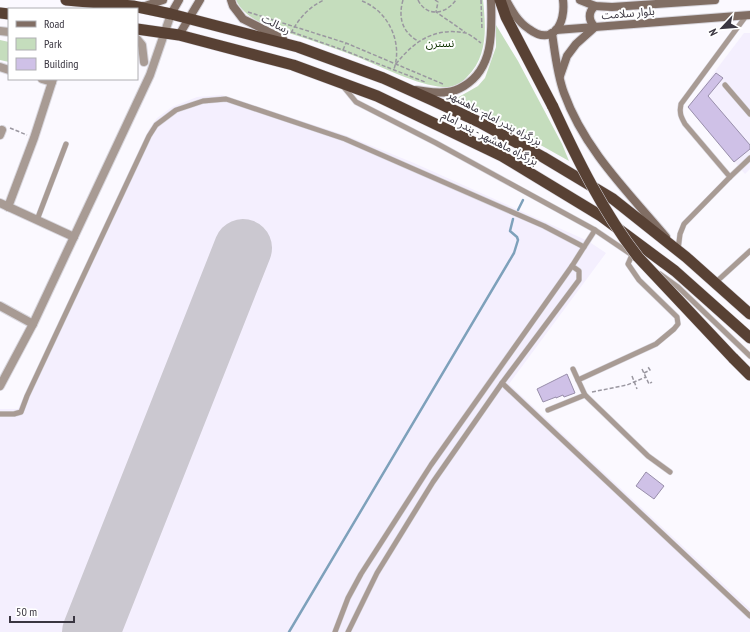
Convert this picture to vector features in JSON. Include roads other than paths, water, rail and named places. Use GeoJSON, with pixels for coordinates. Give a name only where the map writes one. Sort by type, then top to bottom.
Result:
{"type":"FeatureCollection","features":[{"type":"Feature","properties":{"kind":"highway","name":"بزرگراه بندر امام- ماهشهر"},"geometry":{"type":"LineString","coordinates":[[66,0],[133,6],[171,14],[298,47],[383,78],[432,100],[479,122],[613,199],[678,251],[750,314]]}},
{"type":"Feature","properties":{"kind":"highway"},"geometry":{"type":"LineString","coordinates":[[500,0],[506,17],[553,107],[569,142],[599,198],[625,241],[638,257],[750,375]]}},
{"type":"Feature","properties":{"kind":"highway","name":"بزرگراه ماهشهر - بندر امام"},"geometry":{"type":"LineString","coordinates":[[138,29],[179,35],[293,65],[377,96],[502,156],[594,212],[675,271],[750,338]]}},
{"type":"Feature","properties":{"kind":"main road"},"geometry":{"type":"LineString","coordinates":[[133,6],[145,6],[163,0]]}},
{"type":"Feature","properties":{"kind":"main road"},"geometry":{"type":"LineString","coordinates":[[171,14],[179,0]]}},
{"type":"Feature","properties":{"kind":"main road"},"geometry":{"type":"LineString","coordinates":[[179,35],[200,0]]}},
{"type":"Feature","properties":{"kind":"main road","name":"رسالت"},"geometry":{"type":"LineString","coordinates":[[230,0],[243,19],[298,47]]}},
{"type":"Feature","properties":{"kind":"main road"},"geometry":{"type":"LineString","coordinates":[[404,88],[429,92],[458,90],[470,82],[480,72],[490,47],[492,27],[491,0]]}},
{"type":"Feature","properties":{"kind":"main road","name":"بلوار سلامت"},"geometry":{"type":"LineString","coordinates":[[506,0],[517,18],[530,30],[541,34],[554,31],[595,27],[748,15]]}},
{"type":"Feature","properties":{"kind":"main road"},"geometry":{"type":"LineString","coordinates":[[563,0],[563,18],[560,26],[554,31],[559,77],[563,92],[573,114],[600,158],[623,188],[678,251]]}},
{"type":"Feature","properties":{"kind":"main road","name":"بلوار سلامت"},"geometry":{"type":"LineString","coordinates":[[580,0],[596,6],[612,7],[715,0]]}},
{"type":"Feature","properties":{"kind":"main road"},"geometry":{"type":"LineString","coordinates":[[559,77],[567,56],[576,44],[595,27],[591,22],[589,15],[591,10],[596,6]]}},
{"type":"Feature","properties":{"kind":"street"},"geometry":{"type":"LineString","coordinates":[[0,386],[33,324],[150,75],[171,14]]}},
{"type":"Feature","properties":{"kind":"street"},"geometry":{"type":"LineString","coordinates":[[138,40],[142,45],[140,61],[154,64]]}},
{"type":"Feature","properties":{"kind":"street"},"geometry":{"type":"LineString","coordinates":[[53,80],[34,138],[4,205],[74,237]]}},
{"type":"Feature","properties":{"kind":"street"},"geometry":{"type":"LineString","coordinates":[[0,306],[33,324]]}},
{"type":"Feature","properties":{"kind":"lane"},"geometry":{"type":"LineString","coordinates":[[730,177],[685,124],[680,110],[682,104],[748,15]]}},
{"type":"Feature","properties":{"kind":"lane"},"geometry":{"type":"LineString","coordinates":[[339,82],[356,102],[436,143],[595,230],[678,287],[750,356]]}},
{"type":"Feature","properties":{"kind":"lane"},"geometry":{"type":"LineString","coordinates":[[725,85],[750,114]]}},
{"type":"Feature","properties":{"kind":"lane"},"geometry":{"type":"LineString","coordinates":[[0,414],[14,414],[20,412],[142,150],[156,125],[176,110],[203,101],[226,99],[345,139],[544,226],[584,247]]}},
{"type":"Feature","properties":{"kind":"lane"},"geometry":{"type":"LineString","coordinates":[[37,220],[66,144]]}},
{"type":"Feature","properties":{"kind":"lane"},"geometry":{"type":"LineString","coordinates":[[678,251],[680,234],[684,224],[750,158]]}},
{"type":"Feature","properties":{"kind":"lane"},"geometry":{"type":"LineString","coordinates":[[335,632],[348,598],[361,574],[431,465],[575,267],[584,247],[595,230]]}},
{"type":"Feature","properties":{"kind":"lane"},"geometry":{"type":"LineString","coordinates":[[715,283],[750,251]]}},
{"type":"Feature","properties":{"kind":"lane"},"geometry":{"type":"LineString","coordinates":[[578,380],[656,344],[678,324],[677,317],[639,280],[628,264],[632,255]]}},
{"type":"Feature","properties":{"kind":"lane"},"geometry":{"type":"LineString","coordinates":[[348,632],[377,573],[433,482],[502,383],[579,280],[580,274],[575,267]]}},
{"type":"Feature","properties":{"kind":"lane"},"geometry":{"type":"LineString","coordinates":[[573,369],[585,395],[648,456],[670,472]]}},
{"type":"Feature","properties":{"kind":"lane"},"geometry":{"type":"LineString","coordinates":[[502,383],[750,616]]}},
{"type":"Feature","properties":{"kind":"lane"},"geometry":{"type":"LineString","coordinates":[[548,410],[585,395]]}},
{"type":"Feature","properties":{"kind":"waterway"},"geometry":{"type":"LineString","coordinates":[[518,210],[523,200]]}},
{"type":"Feature","properties":{"kind":"waterway"},"geometry":{"type":"LineString","coordinates":[[289,632],[514,253],[518,240],[517,237],[510,231],[513,219]]}},
{"type":"Feature","properties":{"kind":"park label","name":"نسترن"},"geometry":{"type":"Point","coordinates":[440,43]}}]}
